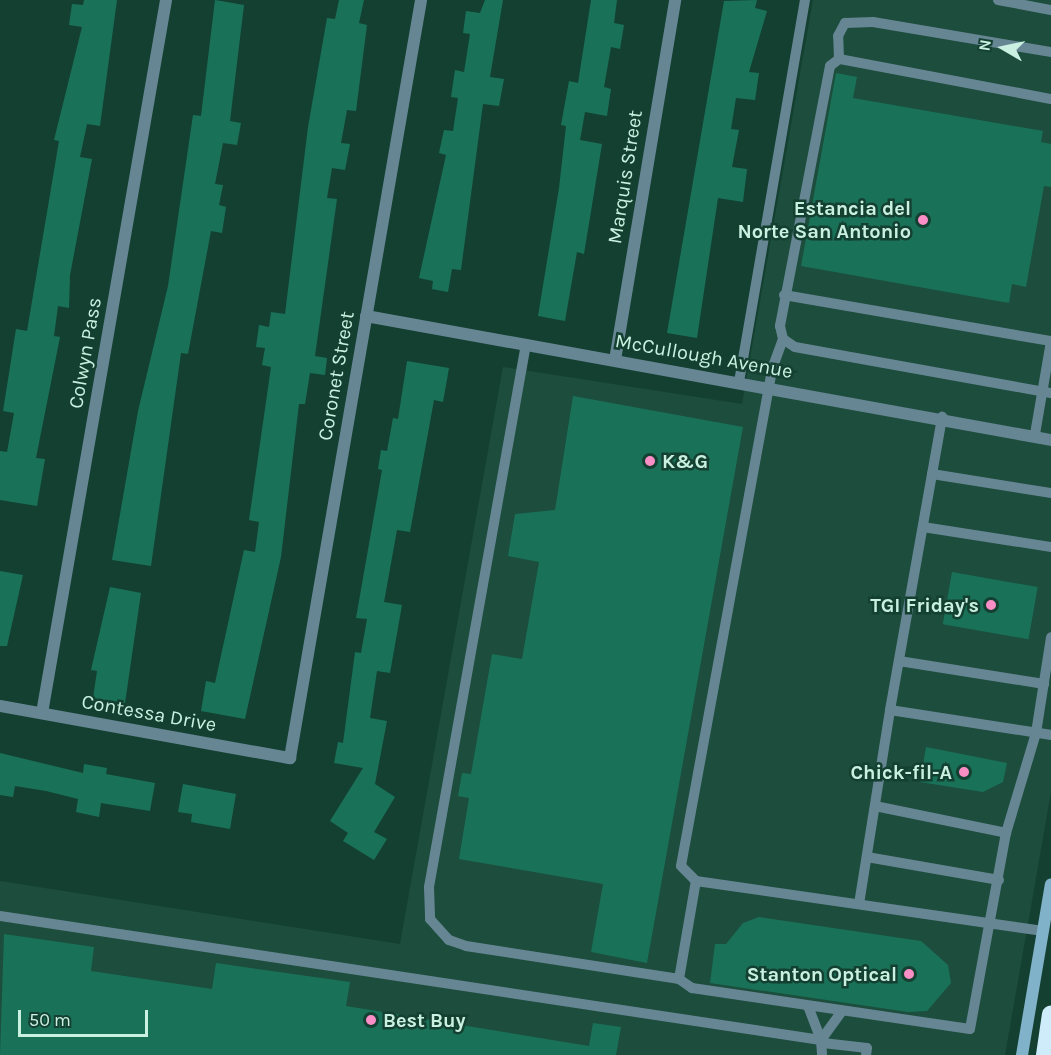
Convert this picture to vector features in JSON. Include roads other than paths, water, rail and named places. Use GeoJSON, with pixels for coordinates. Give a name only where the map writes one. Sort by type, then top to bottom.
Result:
{"type":"FeatureCollection","features":[{"type":"Feature","properties":{"kind":"highway"},"geometry":{"type":"LineString","coordinates":[[1045,1055],[1051,1014]]}},
{"type":"Feature","properties":{"kind":"main road"},"geometry":{"type":"LineString","coordinates":[[1022,1055],[1051,884]]}},
{"type":"Feature","properties":{"kind":"street","name":"Colwyn Pass"},"geometry":{"type":"LineString","coordinates":[[42,713],[166,0]]}},
{"type":"Feature","properties":{"kind":"street","name":"Coronet Street"},"geometry":{"type":"LineString","coordinates":[[290,758],[421,0]]}},
{"type":"Feature","properties":{"kind":"street","name":"Marquis Street"},"geometry":{"type":"LineString","coordinates":[[615,360],[675,0]]}},
{"type":"Feature","properties":{"kind":"street","name":"McCullough Avenue"},"geometry":{"type":"LineString","coordinates":[[366,316],[942,417],[1035,434],[1051,440]]}},
{"type":"Feature","properties":{"kind":"street","name":"McCullough Avenue"},"geometry":{"type":"LineString","coordinates":[[1035,434],[1051,434]]}},
{"type":"Feature","properties":{"kind":"street","name":"Contessa Drive"},"geometry":{"type":"LineString","coordinates":[[0,706],[290,758]]}},
{"type":"Feature","properties":{"kind":"lane"},"geometry":{"type":"LineString","coordinates":[[739,382],[806,0]]}},
{"type":"Feature","properties":{"kind":"lane"},"geometry":{"type":"LineString","coordinates":[[998,0],[1051,10]]}},
{"type":"Feature","properties":{"kind":"lane"},"geometry":{"type":"LineString","coordinates":[[1043,931],[696,881],[681,866],[770,387],[783,339],[784,295],[823,82],[839,59],[838,36],[845,23],[873,22],[1051,52]]}},
{"type":"Feature","properties":{"kind":"lane"},"geometry":{"type":"LineString","coordinates":[[839,59],[1051,99]]}},
{"type":"Feature","properties":{"kind":"lane"},"geometry":{"type":"LineString","coordinates":[[784,295],[1051,341],[1046,392],[1035,434]]}},
{"type":"Feature","properties":{"kind":"lane"},"geometry":{"type":"LineString","coordinates":[[783,339],[795,347],[1046,392]]}},
{"type":"Feature","properties":{"kind":"lane"},"geometry":{"type":"LineString","coordinates":[[526,344],[429,887],[430,919],[449,940],[466,946],[679,979],[692,988],[841,1012],[970,1029],[1006,833],[1036,732],[1051,637]]}},
{"type":"Feature","properties":{"kind":"lane"},"geometry":{"type":"LineString","coordinates":[[859,904],[890,710],[942,417]]}},
{"type":"Feature","properties":{"kind":"lane"},"geometry":{"type":"LineString","coordinates":[[932,474],[1051,493]]}},
{"type":"Feature","properties":{"kind":"lane"},"geometry":{"type":"LineString","coordinates":[[923,527],[1051,547]]}},
{"type":"Feature","properties":{"kind":"lane"},"geometry":{"type":"LineString","coordinates":[[899,661],[1044,684]]}},
{"type":"Feature","properties":{"kind":"lane"},"geometry":{"type":"LineString","coordinates":[[890,710],[1051,735]]}},
{"type":"Feature","properties":{"kind":"lane"},"geometry":{"type":"LineString","coordinates":[[875,806],[1006,833]]}},
{"type":"Feature","properties":{"kind":"lane"},"geometry":{"type":"LineString","coordinates":[[867,857],[999,880]]}},
{"type":"Feature","properties":{"kind":"lane"},"geometry":{"type":"LineString","coordinates":[[679,979],[696,881]]}},
{"type":"Feature","properties":{"kind":"lane"},"geometry":{"type":"LineString","coordinates":[[0,916],[822,1046],[867,1048],[866,1055]]}},
{"type":"Feature","properties":{"kind":"lane"},"geometry":{"type":"LineString","coordinates":[[808,1006],[822,1046]]}},
{"type":"Feature","properties":{"kind":"lane"},"geometry":{"type":"LineString","coordinates":[[822,1046],[841,1012]]}},
{"type":"Feature","properties":{"kind":"place","name":"Estancia del Norte San Antonio"},"geometry":{"type":"Point","coordinates":[923,220]}},
{"type":"Feature","properties":{"kind":"place","name":"K&G"},"geometry":{"type":"Point","coordinates":[650,461]}},
{"type":"Feature","properties":{"kind":"place","name":"TGI Friday's"},"geometry":{"type":"Point","coordinates":[991,605]}},
{"type":"Feature","properties":{"kind":"place","name":"Chick-fil-A"},"geometry":{"type":"Point","coordinates":[964,772]}},
{"type":"Feature","properties":{"kind":"place","name":"Stanton Optical"},"geometry":{"type":"Point","coordinates":[909,974]}},
{"type":"Feature","properties":{"kind":"place","name":"Best Buy"},"geometry":{"type":"Point","coordinates":[371,1020]}}]}
